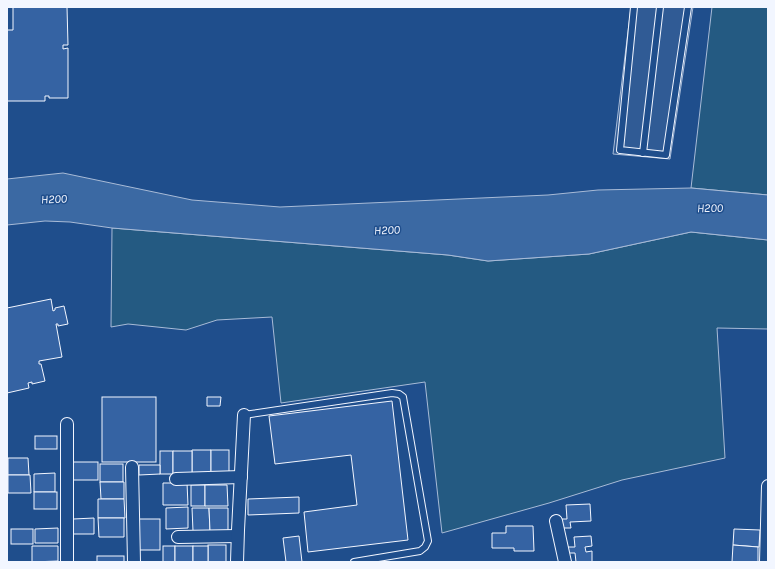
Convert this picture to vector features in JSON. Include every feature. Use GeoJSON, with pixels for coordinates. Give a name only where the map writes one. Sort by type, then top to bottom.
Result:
{"type":"FeatureCollection","features":[{"type":"Feature","properties":{"kind":"street"},"geometry":{"type":"LineString","coordinates":[[237,562],[237,536],[244,415]]}},
{"type":"Feature","properties":{"kind":"street"},"geometry":{"type":"LineString","coordinates":[[67,424],[67,562]]}},
{"type":"Feature","properties":{"kind":"street"},"geometry":{"type":"LineString","coordinates":[[132,467],[134,562]]}},
{"type":"Feature","properties":{"kind":"street"},"geometry":{"type":"LineString","coordinates":[[176,479],[241,477]]}},
{"type":"Feature","properties":{"kind":"street"},"geometry":{"type":"LineString","coordinates":[[766,562],[768,486]]}},
{"type":"Feature","properties":{"kind":"street"},"geometry":{"type":"LineString","coordinates":[[556,521],[565,562]]}},
{"type":"Feature","properties":{"kind":"street"},"geometry":{"type":"LineString","coordinates":[[178,537],[237,536]]}},
{"type":"Feature","properties":{"kind":"lane"},"geometry":{"type":"LineString","coordinates":[[634,7],[620,150],[666,155],[688,7]]}},
{"type":"Feature","properties":{"kind":"lane"},"geometry":{"type":"LineString","coordinates":[[643,153],[660,7]]}},
{"type":"Feature","properties":{"kind":"lane"},"geometry":{"type":"LineString","coordinates":[[244,415],[392,393],[399,394],[403,397],[428,541],[425,547],[420,551],[354,562]]}},
{"type":"Feature","properties":{"kind":"shaded area"},"geometry":{"type":"Polygon","coordinates":[[[631,7],[693,7],[670,159],[613,154],[631,7]]]}},
{"type":"Feature","properties":{"kind":"shaded area"},"geometry":{"type":"Polygon","coordinates":[[[712,7],[768,7],[768,195],[691,188],[712,7]]]}},
{"type":"Feature","properties":{"kind":"shaded area"},"geometry":{"type":"Polygon","coordinates":[[[112,228],[448,255],[488,261],[589,254],[691,232],[768,240],[768,329],[717,328],[725,458],[622,480],[549,503],[442,533],[425,382],[281,403],[272,317],[217,320],[186,330],[128,324],[111,327],[112,228]]]}},
{"type":"Feature","properties":{"kind":"water","name":"H200"},"geometry":{"type":"Polygon","coordinates":[[[63,173],[192,200],[280,207],[548,195],[598,190],[691,188],[768,195],[768,240],[691,232],[589,254],[488,261],[448,255],[112,228],[70,222],[45,221],[7,225],[7,179],[63,173]]]}},
{"type":"Feature","properties":{"kind":"building"},"geometry":{"type":"Polygon","coordinates":[[[13,7],[67,7],[68,45],[63,45],[63,49],[68,48],[68,98],[49,98],[49,96],[45,96],[45,101],[7,101],[7,30],[13,30],[13,7]]]}},
{"type":"Feature","properties":{"kind":"building"},"geometry":{"type":"Polygon","coordinates":[[[51,299],[53,311],[55,308],[64,306],[68,324],[58,326],[58,324],[56,324],[62,357],[39,361],[45,381],[32,384],[32,382],[28,383],[29,388],[7,393],[7,308],[51,299]]]}},
{"type":"Feature","properties":{"kind":"building"},"geometry":{"type":"Polygon","coordinates":[[[102,397],[156,397],[156,462],[102,462],[102,397]]]}},
{"type":"Feature","properties":{"kind":"building"},"geometry":{"type":"Polygon","coordinates":[[[207,397],[221,397],[220,406],[207,406],[207,397]]]}},
{"type":"Feature","properties":{"kind":"building"},"geometry":{"type":"Polygon","coordinates":[[[392,401],[408,540],[308,552],[304,512],[357,505],[351,455],[275,464],[269,416],[392,401]]]}},
{"type":"Feature","properties":{"kind":"building"},"geometry":{"type":"Polygon","coordinates":[[[35,436],[57,436],[57,449],[35,449],[35,436]]]}},
{"type":"Feature","properties":{"kind":"building"},"geometry":{"type":"Polygon","coordinates":[[[192,450],[211,450],[211,474],[192,473],[192,450]]]}},
{"type":"Feature","properties":{"kind":"building"},"geometry":{"type":"Polygon","coordinates":[[[211,450],[229,450],[229,472],[211,472],[211,450]]]}},
{"type":"Feature","properties":{"kind":"building"},"geometry":{"type":"Polygon","coordinates":[[[160,451],[173,451],[173,474],[160,474],[160,451]]]}},
{"type":"Feature","properties":{"kind":"building"},"geometry":{"type":"Polygon","coordinates":[[[173,451],[192,451],[192,473],[173,474],[173,451]]]}},
{"type":"Feature","properties":{"kind":"building"},"geometry":{"type":"Polygon","coordinates":[[[8,458],[28,458],[29,475],[8,475],[8,458]]]}},
{"type":"Feature","properties":{"kind":"building"},"geometry":{"type":"Polygon","coordinates":[[[72,462],[98,462],[98,480],[72,480],[72,462]]]}},
{"type":"Feature","properties":{"kind":"building"},"geometry":{"type":"Polygon","coordinates":[[[100,464],[123,464],[123,482],[100,482],[100,464]]]}},
{"type":"Feature","properties":{"kind":"building"},"geometry":{"type":"Polygon","coordinates":[[[139,465],[160,465],[160,474],[139,475],[139,465]]]}},
{"type":"Feature","properties":{"kind":"building"},"geometry":{"type":"Polygon","coordinates":[[[55,473],[55,492],[34,492],[34,474],[55,473]]]}},
{"type":"Feature","properties":{"kind":"building"},"geometry":{"type":"Polygon","coordinates":[[[8,475],[30,475],[31,493],[8,493],[8,475]]]}},
{"type":"Feature","properties":{"kind":"building"},"geometry":{"type":"Polygon","coordinates":[[[100,482],[124,482],[124,499],[101,499],[100,482]]]}},
{"type":"Feature","properties":{"kind":"building"},"geometry":{"type":"Polygon","coordinates":[[[163,483],[187,483],[188,505],[163,505],[163,483]]]}},
{"type":"Feature","properties":{"kind":"building"},"geometry":{"type":"Polygon","coordinates":[[[191,485],[205,485],[205,506],[191,506],[191,485]]]}},
{"type":"Feature","properties":{"kind":"building"},"geometry":{"type":"Polygon","coordinates":[[[205,485],[227,485],[228,506],[205,506],[205,485]]]}},
{"type":"Feature","properties":{"kind":"building"},"geometry":{"type":"Polygon","coordinates":[[[34,492],[57,492],[57,509],[34,509],[34,492]]]}},
{"type":"Feature","properties":{"kind":"building"},"geometry":{"type":"Polygon","coordinates":[[[299,497],[299,513],[248,515],[248,499],[299,497]]]}},
{"type":"Feature","properties":{"kind":"building"},"geometry":{"type":"Polygon","coordinates":[[[98,499],[124,499],[125,518],[98,518],[98,499]]]}},
{"type":"Feature","properties":{"kind":"building"},"geometry":{"type":"Polygon","coordinates":[[[590,504],[591,521],[570,522],[571,528],[561,528],[560,519],[567,519],[566,505],[590,504]]]}},
{"type":"Feature","properties":{"kind":"building"},"geometry":{"type":"Polygon","coordinates":[[[188,507],[188,528],[166,529],[166,508],[188,507]]]}},
{"type":"Feature","properties":{"kind":"building"},"geometry":{"type":"Polygon","coordinates":[[[192,508],[209,508],[210,531],[193,531],[192,508]]]}},
{"type":"Feature","properties":{"kind":"building"},"geometry":{"type":"Polygon","coordinates":[[[209,508],[228,508],[228,531],[210,531],[209,508]]]}},
{"type":"Feature","properties":{"kind":"building"},"geometry":{"type":"Polygon","coordinates":[[[94,518],[94,534],[73,534],[73,519],[94,518]]]}},
{"type":"Feature","properties":{"kind":"building"},"geometry":{"type":"Polygon","coordinates":[[[98,518],[124,518],[124,537],[99,537],[98,518]]]}},
{"type":"Feature","properties":{"kind":"building"},"geometry":{"type":"Polygon","coordinates":[[[139,519],[160,519],[160,550],[139,550],[139,519]]]}},
{"type":"Feature","properties":{"kind":"building"},"geometry":{"type":"Polygon","coordinates":[[[506,526],[533,526],[534,551],[514,551],[514,548],[492,548],[492,533],[506,533],[506,526]]]}},
{"type":"Feature","properties":{"kind":"building"},"geometry":{"type":"Polygon","coordinates":[[[58,528],[58,543],[35,543],[35,529],[58,528]]]}},
{"type":"Feature","properties":{"kind":"building"},"geometry":{"type":"Polygon","coordinates":[[[11,529],[33,529],[33,544],[11,544],[11,529]]]}},
{"type":"Feature","properties":{"kind":"building"},"geometry":{"type":"Polygon","coordinates":[[[734,529],[760,530],[759,547],[733,545],[734,529]]]}},
{"type":"Feature","properties":{"kind":"building"},"geometry":{"type":"Polygon","coordinates":[[[299,536],[302,562],[286,562],[283,538],[299,536]]]}},
{"type":"Feature","properties":{"kind":"building"},"geometry":{"type":"Polygon","coordinates":[[[591,536],[592,546],[585,547],[586,552],[592,551],[592,562],[576,562],[575,553],[569,553],[568,547],[575,547],[574,537],[591,536]]]}},
{"type":"Feature","properties":{"kind":"building"},"geometry":{"type":"Polygon","coordinates":[[[208,545],[226,545],[226,562],[208,562],[208,545]]]}},
{"type":"Feature","properties":{"kind":"building"},"geometry":{"type":"Polygon","coordinates":[[[733,545],[758,547],[758,562],[732,562],[733,545]]]}},
{"type":"Feature","properties":{"kind":"building"},"geometry":{"type":"Polygon","coordinates":[[[32,546],[58,546],[58,561],[32,562],[32,546]]]}},
{"type":"Feature","properties":{"kind":"building"},"geometry":{"type":"Polygon","coordinates":[[[163,546],[175,546],[175,562],[163,562],[163,546]]]}},
{"type":"Feature","properties":{"kind":"building"},"geometry":{"type":"Polygon","coordinates":[[[175,546],[193,546],[193,562],[175,562],[175,546]]]}},
{"type":"Feature","properties":{"kind":"building"},"geometry":{"type":"Polygon","coordinates":[[[193,546],[208,546],[208,562],[193,562],[193,546]]]}},
{"type":"Feature","properties":{"kind":"building"},"geometry":{"type":"Polygon","coordinates":[[[97,556],[124,556],[124,562],[97,562],[97,556]]]}}]}
